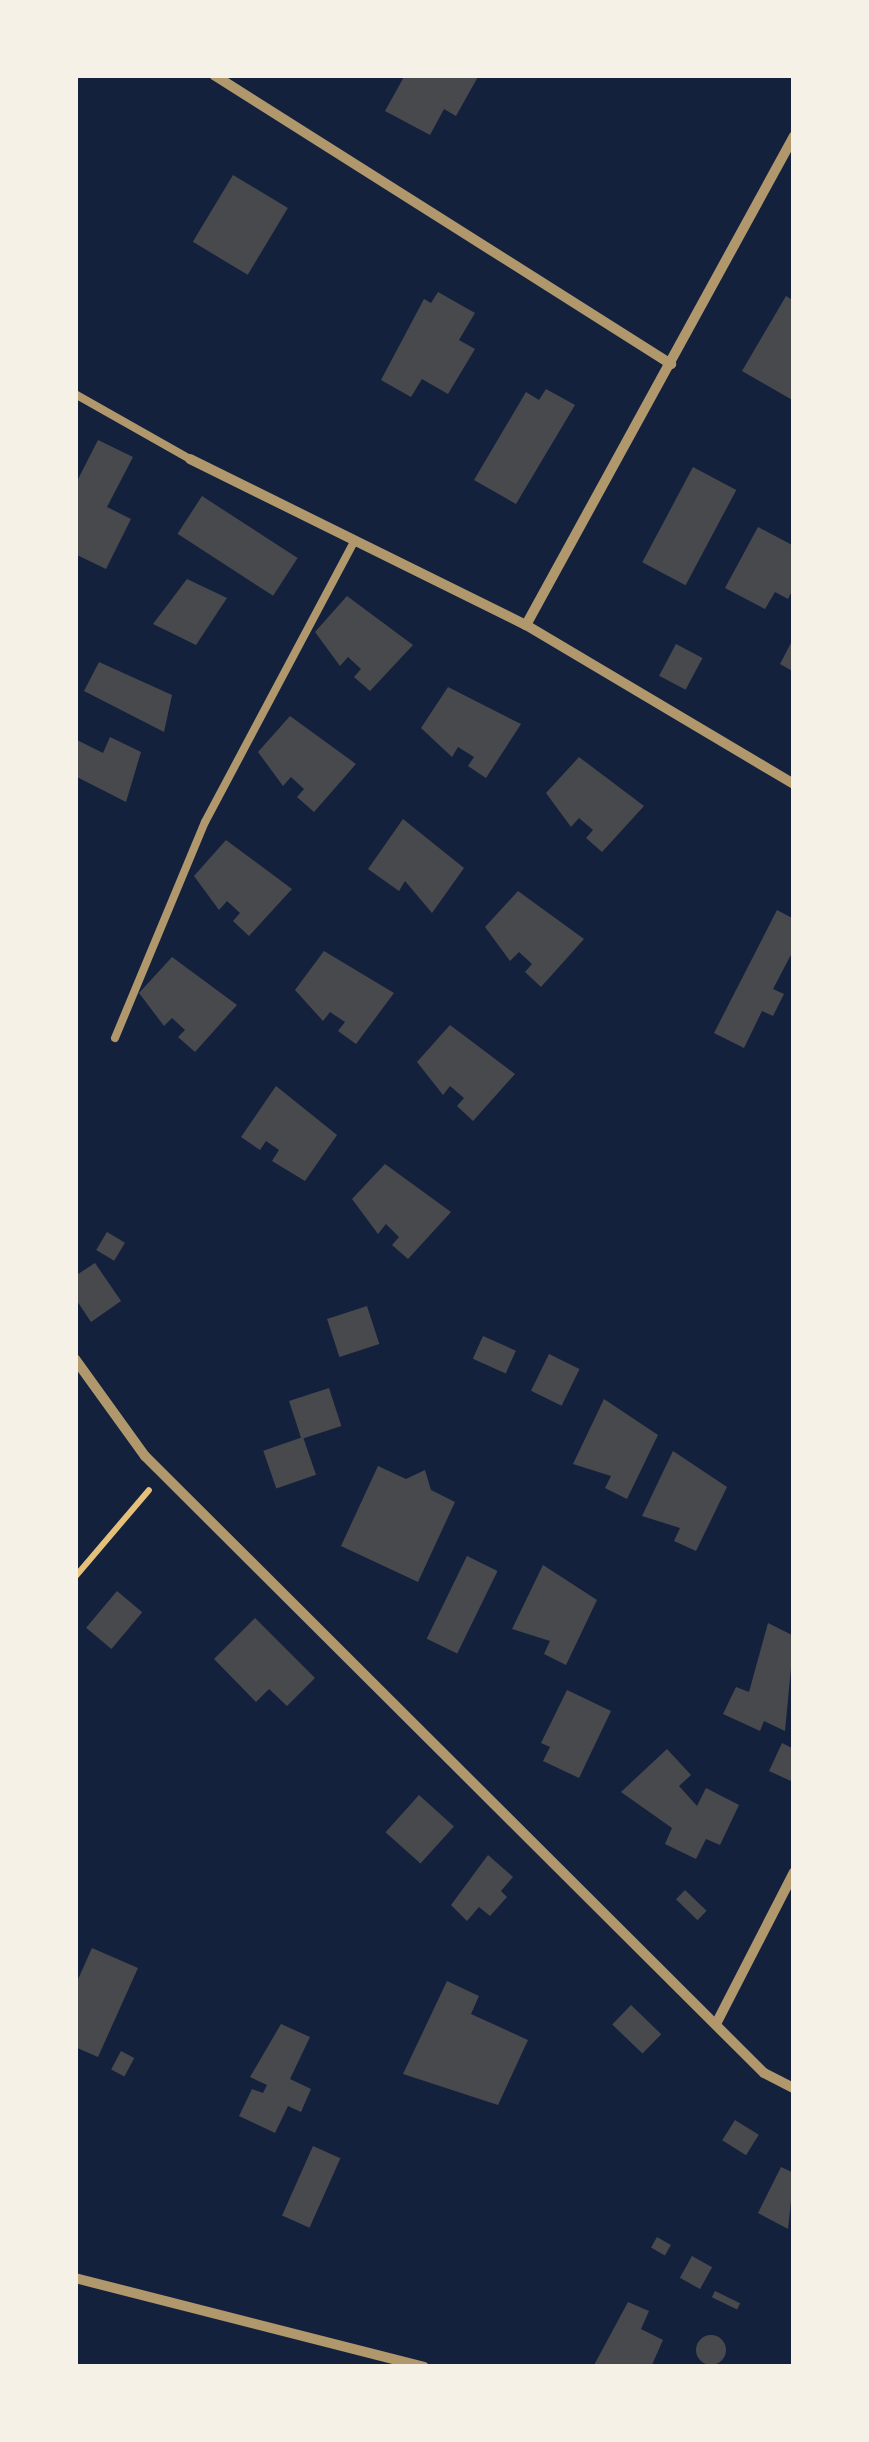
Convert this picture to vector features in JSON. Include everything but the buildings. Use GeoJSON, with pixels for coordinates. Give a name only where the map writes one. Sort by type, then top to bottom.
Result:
{"type":"FeatureCollection","features":[{"type":"Feature","properties":{"kind":"street"},"geometry":{"type":"LineString","coordinates":[[214,75],[671,364]]}},
{"type":"Feature","properties":{"kind":"street"},"geometry":{"type":"LineString","coordinates":[[526,626],[794,136]]}},
{"type":"Feature","properties":{"kind":"street"},"geometry":{"type":"LineString","coordinates":[[190,459],[526,626],[794,784]]}},
{"type":"Feature","properties":{"kind":"street"},"geometry":{"type":"LineString","coordinates":[[75,1359],[163,1474],[764,2074],[794,2088]]}},
{"type":"Feature","properties":{"kind":"street"},"geometry":{"type":"LineString","coordinates":[[716,2024],[794,1872]]}},
{"type":"Feature","properties":{"kind":"street"},"geometry":{"type":"LineString","coordinates":[[75,2278],[424,2367]]}},
{"type":"Feature","properties":{"kind":"lane"},"geometry":{"type":"LineString","coordinates":[[75,394],[190,459]]}},
{"type":"Feature","properties":{"kind":"lane"},"geometry":{"type":"LineString","coordinates":[[115,1038],[206,822],[355,540]]}},
{"type":"Feature","properties":{"kind":"path"},"geometry":{"type":"LineString","coordinates":[[75,1577],[163,1474]]}}]}
